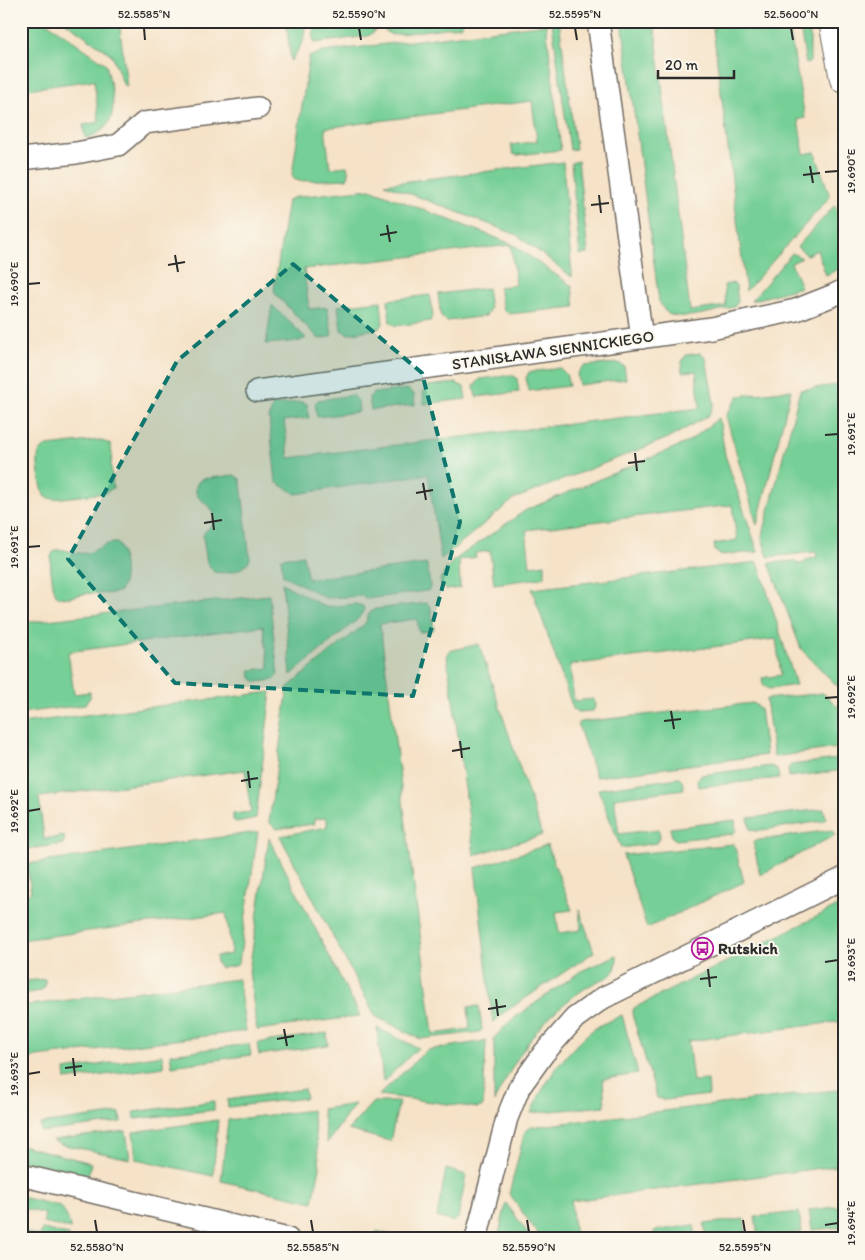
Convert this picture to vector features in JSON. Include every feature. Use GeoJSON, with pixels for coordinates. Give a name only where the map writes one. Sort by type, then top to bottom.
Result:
{"type":"FeatureCollection","features":[{"type":"Feature","properties":{"kind":"street"},"geometry":{"type":"LineString","coordinates":[[598,21],[642,338]]}},
{"type":"Feature","properties":{"kind":"street"},"geometry":{"type":"LineString","coordinates":[[833,21],[844,79]]}},
{"type":"Feature","properties":{"kind":"street"},"geometry":{"type":"LineString","coordinates":[[21,160],[118,145],[144,123],[258,108]]}},
{"type":"Feature","properties":{"kind":"street","name":"STANISŁAWA SIENNICKIEGO"},"geometry":{"type":"LineString","coordinates":[[257,391],[711,328],[796,310],[844,290]]}},
{"type":"Feature","properties":{"kind":"street"},"geometry":{"type":"LineString","coordinates":[[476,1239],[506,1118],[519,1088],[544,1053],[575,1018],[612,994],[844,878]]}},
{"type":"Feature","properties":{"kind":"street"},"geometry":{"type":"LineString","coordinates":[[21,1175],[288,1239]]}},
{"type":"Feature","properties":{"kind":"highlighted area"},"geometry":{"type":"Polygon","coordinates":[[[293,264],[422,373],[460,522],[413,696],[175,683],[68,559],[177,361],[293,264]]]}},
{"type":"Feature","properties":{"kind":"green space"},"geometry":{"type":"Polygon","coordinates":[[[21,21],[45,21],[106,64],[113,98],[113,109],[111,119],[106,127],[85,138],[83,125],[99,122],[94,80],[21,90],[21,21]]]}},
{"type":"Feature","properties":{"kind":"green space"},"geometry":{"type":"Polygon","coordinates":[[[64,21],[119,21],[127,87],[123,84],[112,55],[64,21]]]}},
{"type":"Feature","properties":{"kind":"green space"},"geometry":{"type":"Polygon","coordinates":[[[286,21],[306,21],[303,42],[291,61],[286,21]]]}},
{"type":"Feature","properties":{"kind":"green space"},"geometry":{"type":"Polygon","coordinates":[[[316,21],[347,21],[348,25],[374,22],[374,32],[368,36],[315,43],[313,38],[316,21]]]}},
{"type":"Feature","properties":{"kind":"green space"},"geometry":{"type":"Polygon","coordinates":[[[385,21],[464,21],[460,26],[392,35],[386,32],[385,21]]]}},
{"type":"Feature","properties":{"kind":"green space"},"geometry":{"type":"Polygon","coordinates":[[[559,21],[576,149],[570,150],[552,23],[559,21]]]}},
{"type":"Feature","properties":{"kind":"green space"},"geometry":{"type":"Polygon","coordinates":[[[622,21],[654,21],[690,311],[726,306],[724,285],[733,283],[736,286],[738,302],[734,307],[694,315],[678,316],[667,313],[659,301],[622,21]]]}},
{"type":"Feature","properties":{"kind":"green space"},"geometry":{"type":"Polygon","coordinates":[[[712,21],[788,21],[805,118],[798,120],[804,154],[815,152],[830,197],[746,291],[712,21]]]}},
{"type":"Feature","properties":{"kind":"green space"},"geometry":{"type":"Polygon","coordinates":[[[799,21],[810,21],[810,62],[806,64],[799,21]]]}},
{"type":"Feature","properties":{"kind":"green space"},"geometry":{"type":"Polygon","coordinates":[[[546,24],[561,150],[513,154],[511,145],[537,141],[532,101],[325,128],[330,168],[347,166],[349,174],[347,179],[299,181],[294,179],[292,175],[309,57],[322,52],[546,24]]]}},
{"type":"Feature","properties":{"kind":"green space"},"geometry":{"type":"Polygon","coordinates":[[[578,161],[588,254],[580,255],[571,163],[578,161]]]}},
{"type":"Feature","properties":{"kind":"green space"},"geometry":{"type":"Polygon","coordinates":[[[563,162],[572,277],[517,235],[385,184],[563,162]]]}},
{"type":"Feature","properties":{"kind":"green space"},"geometry":{"type":"Polygon","coordinates":[[[370,189],[512,244],[572,286],[575,307],[509,314],[503,309],[499,287],[516,285],[511,245],[304,269],[309,309],[327,307],[332,334],[330,337],[319,339],[275,294],[274,289],[288,200],[296,197],[370,189]]]}},
{"type":"Feature","properties":{"kind":"green space"},"geometry":{"type":"Polygon","coordinates":[[[835,205],[844,230],[844,266],[826,275],[817,250],[807,255],[797,247],[835,205]]]}},
{"type":"Feature","properties":{"kind":"green space"},"geometry":{"type":"Polygon","coordinates":[[[792,253],[802,258],[791,263],[801,287],[751,301],[792,253]]]}},
{"type":"Feature","properties":{"kind":"green space"},"geometry":{"type":"Polygon","coordinates":[[[487,288],[490,308],[486,316],[447,321],[441,317],[438,294],[487,288]]]}},
{"type":"Feature","properties":{"kind":"green space"},"geometry":{"type":"Polygon","coordinates":[[[430,295],[433,316],[430,321],[396,326],[390,322],[388,300],[430,295]]]}},
{"type":"Feature","properties":{"kind":"green space"},"geometry":{"type":"Polygon","coordinates":[[[381,301],[383,324],[380,328],[348,334],[341,330],[338,306],[381,301]]]}},
{"type":"Feature","properties":{"kind":"green space"},"geometry":{"type":"Polygon","coordinates":[[[272,305],[306,338],[300,341],[266,344],[272,305]]]}},
{"type":"Feature","properties":{"kind":"green space"},"geometry":{"type":"Polygon","coordinates":[[[701,353],[706,358],[714,404],[709,415],[671,437],[514,499],[441,559],[428,474],[296,494],[276,482],[269,417],[273,405],[301,402],[307,404],[309,418],[284,421],[289,458],[700,408],[696,371],[682,372],[682,362],[686,355],[701,353]]]}},
{"type":"Feature","properties":{"kind":"green space"},"geometry":{"type":"Polygon","coordinates":[[[618,363],[624,366],[626,379],[579,385],[577,374],[583,366],[618,363]]]}},
{"type":"Feature","properties":{"kind":"green space"},"geometry":{"type":"Polygon","coordinates":[[[560,368],[566,374],[569,386],[528,391],[526,378],[529,372],[560,368]]]}},
{"type":"Feature","properties":{"kind":"green space"},"geometry":{"type":"Polygon","coordinates":[[[512,375],[517,378],[519,392],[476,397],[474,386],[480,379],[512,375]]]}},
{"type":"Feature","properties":{"kind":"green space"},"geometry":{"type":"Polygon","coordinates":[[[456,383],[464,387],[466,399],[424,404],[423,393],[427,386],[456,383]]]}},
{"type":"Feature","properties":{"kind":"green space"},"geometry":{"type":"Polygon","coordinates":[[[844,384],[844,693],[801,649],[769,563],[796,561],[797,564],[805,563],[806,560],[817,557],[816,552],[768,557],[762,538],[800,390],[844,384]]]}},
{"type":"Feature","properties":{"kind":"green space"},"geometry":{"type":"Polygon","coordinates":[[[407,389],[414,394],[415,405],[371,410],[369,397],[373,393],[407,389]]]}},
{"type":"Feature","properties":{"kind":"green space"},"geometry":{"type":"Polygon","coordinates":[[[791,390],[757,525],[726,416],[738,396],[791,390]]]}},
{"type":"Feature","properties":{"kind":"green space"},"geometry":{"type":"Polygon","coordinates":[[[353,395],[358,400],[359,412],[317,417],[315,403],[318,400],[353,395]]]}},
{"type":"Feature","properties":{"kind":"green space"},"geometry":{"type":"Polygon","coordinates":[[[719,418],[725,455],[758,552],[720,555],[715,551],[714,544],[737,540],[732,505],[526,530],[530,566],[545,564],[545,575],[541,578],[494,584],[490,551],[475,553],[476,557],[459,560],[460,588],[446,590],[441,585],[440,579],[453,561],[526,510],[688,442],[719,418]]]}},
{"type":"Feature","properties":{"kind":"green space"},"geometry":{"type":"Polygon","coordinates":[[[99,440],[110,444],[113,488],[105,493],[54,499],[46,497],[38,467],[38,456],[42,449],[47,446],[99,440]]]}},
{"type":"Feature","properties":{"kind":"green space"},"geometry":{"type":"Polygon","coordinates":[[[234,475],[240,479],[241,483],[250,559],[243,567],[235,571],[225,573],[214,572],[207,563],[203,537],[213,522],[214,513],[197,496],[196,486],[202,479],[234,475]]]}},
{"type":"Feature","properties":{"kind":"green space"},"geometry":{"type":"Polygon","coordinates":[[[117,543],[122,553],[124,581],[120,591],[58,597],[54,588],[51,571],[52,553],[56,550],[61,550],[87,553],[117,543]]]}},
{"type":"Feature","properties":{"kind":"green space"},"geometry":{"type":"Polygon","coordinates":[[[303,555],[308,579],[427,564],[429,590],[367,599],[362,596],[326,598],[283,575],[281,558],[303,555]]]}},
{"type":"Feature","properties":{"kind":"green space"},"geometry":{"type":"Polygon","coordinates":[[[758,562],[796,685],[769,689],[763,685],[762,678],[781,675],[776,639],[570,665],[574,701],[594,699],[595,707],[593,711],[577,712],[573,709],[532,589],[758,562]]]}},
{"type":"Feature","properties":{"kind":"green space"},"geometry":{"type":"Polygon","coordinates":[[[282,583],[325,607],[355,604],[363,606],[364,610],[358,619],[291,675],[282,583]]]}},
{"type":"Feature","properties":{"kind":"green space"},"geometry":{"type":"Polygon","coordinates":[[[269,595],[278,674],[274,680],[256,682],[251,678],[250,670],[269,668],[263,626],[68,652],[74,694],[90,692],[90,698],[84,705],[21,713],[21,623],[269,595]]]}},
{"type":"Feature","properties":{"kind":"green space"},"geometry":{"type":"Polygon","coordinates":[[[427,603],[431,608],[434,629],[432,631],[419,632],[417,619],[380,624],[433,1034],[470,1029],[468,1007],[479,1006],[482,1029],[480,1032],[420,1039],[375,1016],[280,836],[327,827],[327,818],[314,819],[314,824],[276,829],[269,822],[288,687],[365,624],[369,613],[375,609],[427,603]]]}},
{"type":"Feature","properties":{"kind":"green space"},"geometry":{"type":"Polygon","coordinates":[[[479,644],[542,835],[474,855],[447,656],[449,651],[479,644]]]}},
{"type":"Feature","properties":{"kind":"green space"},"geometry":{"type":"Polygon","coordinates":[[[271,692],[256,818],[236,822],[233,820],[233,814],[251,812],[245,770],[39,797],[44,839],[65,836],[63,844],[21,850],[21,723],[271,692]]]}},
{"type":"Feature","properties":{"kind":"green space"},"geometry":{"type":"Polygon","coordinates":[[[823,693],[844,712],[844,747],[774,757],[766,699],[823,693]]]}},
{"type":"Feature","properties":{"kind":"green space"},"geometry":{"type":"Polygon","coordinates":[[[753,703],[760,708],[766,755],[596,777],[578,725],[580,722],[753,703]]]}},
{"type":"Feature","properties":{"kind":"green space"},"geometry":{"type":"Polygon","coordinates":[[[844,758],[844,770],[789,777],[788,768],[791,765],[844,758]]]}},
{"type":"Feature","properties":{"kind":"green space"},"geometry":{"type":"Polygon","coordinates":[[[771,766],[777,769],[779,778],[698,787],[697,780],[701,775],[771,766]]]}},
{"type":"Feature","properties":{"kind":"green space"},"geometry":{"type":"Polygon","coordinates":[[[679,778],[684,789],[614,798],[619,834],[659,829],[660,837],[657,843],[621,848],[598,789],[679,778]]]}},
{"type":"Feature","properties":{"kind":"green space"},"geometry":{"type":"Polygon","coordinates":[[[824,809],[826,818],[823,821],[755,831],[750,829],[748,818],[824,809]]]}},
{"type":"Feature","properties":{"kind":"green space"},"geometry":{"type":"Polygon","coordinates":[[[735,820],[736,831],[732,834],[676,840],[672,837],[670,828],[735,820]]]}},
{"type":"Feature","properties":{"kind":"green space"},"geometry":{"type":"Polygon","coordinates":[[[832,830],[835,835],[760,875],[753,841],[832,830]]]}},
{"type":"Feature","properties":{"kind":"green space"},"geometry":{"type":"Polygon","coordinates":[[[258,832],[239,962],[235,966],[220,968],[217,963],[216,956],[232,954],[226,913],[21,940],[21,895],[31,893],[27,864],[258,832]]]}},
{"type":"Feature","properties":{"kind":"green space"},"geometry":{"type":"Polygon","coordinates":[[[269,838],[360,1016],[257,1030],[249,971],[269,838]]]}},
{"type":"Feature","properties":{"kind":"green space"},"geometry":{"type":"Polygon","coordinates":[[[734,844],[744,882],[647,928],[623,855],[734,844]]]}},
{"type":"Feature","properties":{"kind":"green space"},"geometry":{"type":"Polygon","coordinates":[[[547,845],[572,910],[556,912],[559,933],[581,930],[579,909],[594,952],[502,1014],[493,1023],[475,868],[547,845]]]}},
{"type":"Feature","properties":{"kind":"green space"},"geometry":{"type":"Polygon","coordinates":[[[844,903],[844,1021],[688,1041],[693,1081],[708,1080],[709,1095],[665,1100],[657,1098],[632,1014],[634,1008],[844,903]]]}},
{"type":"Feature","properties":{"kind":"green space"},"geometry":{"type":"Polygon","coordinates":[[[21,949],[25,981],[45,979],[45,986],[41,991],[21,994],[21,949]]]}},
{"type":"Feature","properties":{"kind":"green space"},"geometry":{"type":"Polygon","coordinates":[[[617,955],[615,969],[610,976],[589,986],[573,997],[542,1025],[524,1049],[494,1102],[494,1038],[510,1021],[581,971],[617,955]]]}},
{"type":"Feature","properties":{"kind":"green space"},"geometry":{"type":"Polygon","coordinates":[[[238,979],[246,1031],[21,1059],[21,1006],[238,979]]]}},
{"type":"Feature","properties":{"kind":"green space"},"geometry":{"type":"Polygon","coordinates":[[[622,1015],[638,1074],[603,1079],[605,1106],[531,1113],[536,1101],[557,1067],[584,1037],[597,1027],[622,1015]]]}},
{"type":"Feature","properties":{"kind":"green space"},"geometry":{"type":"Polygon","coordinates":[[[377,1028],[418,1048],[383,1082],[377,1028]]]}},
{"type":"Feature","properties":{"kind":"green space"},"geometry":{"type":"Polygon","coordinates":[[[327,1033],[328,1045],[259,1055],[257,1043],[327,1033]]]}},
{"type":"Feature","properties":{"kind":"green space"},"geometry":{"type":"Polygon","coordinates":[[[486,1041],[483,1106],[478,1108],[379,1095],[427,1050],[486,1041]]]}},
{"type":"Feature","properties":{"kind":"green space"},"geometry":{"type":"Polygon","coordinates":[[[249,1044],[251,1055],[172,1066],[170,1054],[249,1044]]]}},
{"type":"Feature","properties":{"kind":"green space"},"geometry":{"type":"Polygon","coordinates":[[[162,1055],[164,1067],[66,1080],[65,1070],[162,1055]]]}},
{"type":"Feature","properties":{"kind":"green space"},"geometry":{"type":"Polygon","coordinates":[[[304,1089],[306,1098],[228,1107],[227,1100],[304,1089]]]}},
{"type":"Feature","properties":{"kind":"green space"},"geometry":{"type":"Polygon","coordinates":[[[844,1089],[844,1165],[571,1201],[575,1239],[542,1239],[509,1194],[525,1131],[531,1127],[844,1089]]]}},
{"type":"Feature","properties":{"kind":"green space"},"geometry":{"type":"Polygon","coordinates":[[[214,1101],[214,1110],[135,1119],[134,1112],[214,1101]]]}},
{"type":"Feature","properties":{"kind":"green space"},"geometry":{"type":"Polygon","coordinates":[[[373,1102],[399,1102],[390,1141],[348,1130],[373,1102]]]}},
{"type":"Feature","properties":{"kind":"green space"},"geometry":{"type":"Polygon","coordinates":[[[355,1104],[327,1143],[322,1109],[355,1104]]]}},
{"type":"Feature","properties":{"kind":"green space"},"geometry":{"type":"Polygon","coordinates":[[[312,1110],[320,1167],[313,1202],[221,1181],[228,1120],[312,1110]]]}},
{"type":"Feature","properties":{"kind":"green space"},"geometry":{"type":"Polygon","coordinates":[[[120,1113],[121,1122],[41,1132],[40,1124],[120,1113]]]}},
{"type":"Feature","properties":{"kind":"green space"},"geometry":{"type":"Polygon","coordinates":[[[218,1120],[213,1176],[136,1159],[133,1132],[218,1120]]]}},
{"type":"Feature","properties":{"kind":"green space"},"geometry":{"type":"Polygon","coordinates":[[[126,1131],[130,1159],[60,1144],[52,1140],[126,1131]]]}},
{"type":"Feature","properties":{"kind":"green space"},"geometry":{"type":"Polygon","coordinates":[[[21,1145],[91,1163],[88,1176],[21,1161],[21,1145]]]}},
{"type":"Feature","properties":{"kind":"green space"},"geometry":{"type":"Polygon","coordinates":[[[446,1169],[466,1175],[458,1218],[453,1222],[437,1217],[446,1169]]]}},
{"type":"Feature","properties":{"kind":"green space"},"geometry":{"type":"Polygon","coordinates":[[[21,1197],[60,1206],[66,1215],[71,1229],[43,1223],[45,1214],[26,1209],[21,1228],[21,1197]]]}},
{"type":"Feature","properties":{"kind":"green space"},"geometry":{"type":"Polygon","coordinates":[[[506,1203],[532,1239],[498,1239],[506,1203]]]}},
{"type":"Feature","properties":{"kind":"green space"},"geometry":{"type":"Polygon","coordinates":[[[844,1206],[844,1227],[812,1230],[809,1210],[844,1206]]]}},
{"type":"Feature","properties":{"kind":"green space"},"geometry":{"type":"Polygon","coordinates":[[[799,1212],[802,1232],[758,1238],[755,1217],[799,1212]]]}},
{"type":"Feature","properties":{"kind":"green space"},"geometry":{"type":"Polygon","coordinates":[[[744,1219],[747,1239],[707,1239],[704,1224],[744,1219]]]}},
{"type":"Feature","properties":{"kind":"green space"},"geometry":{"type":"Polygon","coordinates":[[[694,1225],[696,1239],[655,1239],[654,1231],[694,1225]]]}},
{"type":"Feature","properties":{"kind":"green space"},"geometry":{"type":"Polygon","coordinates":[[[42,1229],[69,1235],[68,1239],[21,1239],[21,1231],[40,1236],[42,1229]]]}},
{"type":"Feature","properties":{"kind":"green space"},"geometry":{"type":"Polygon","coordinates":[[[348,1231],[376,1236],[377,1231],[403,1239],[346,1239],[348,1231]]]}},
{"type":"Feature","properties":{"kind":"place","name":"Rutskich"},"geometry":{"type":"Point","coordinates":[702,948]}}]}
